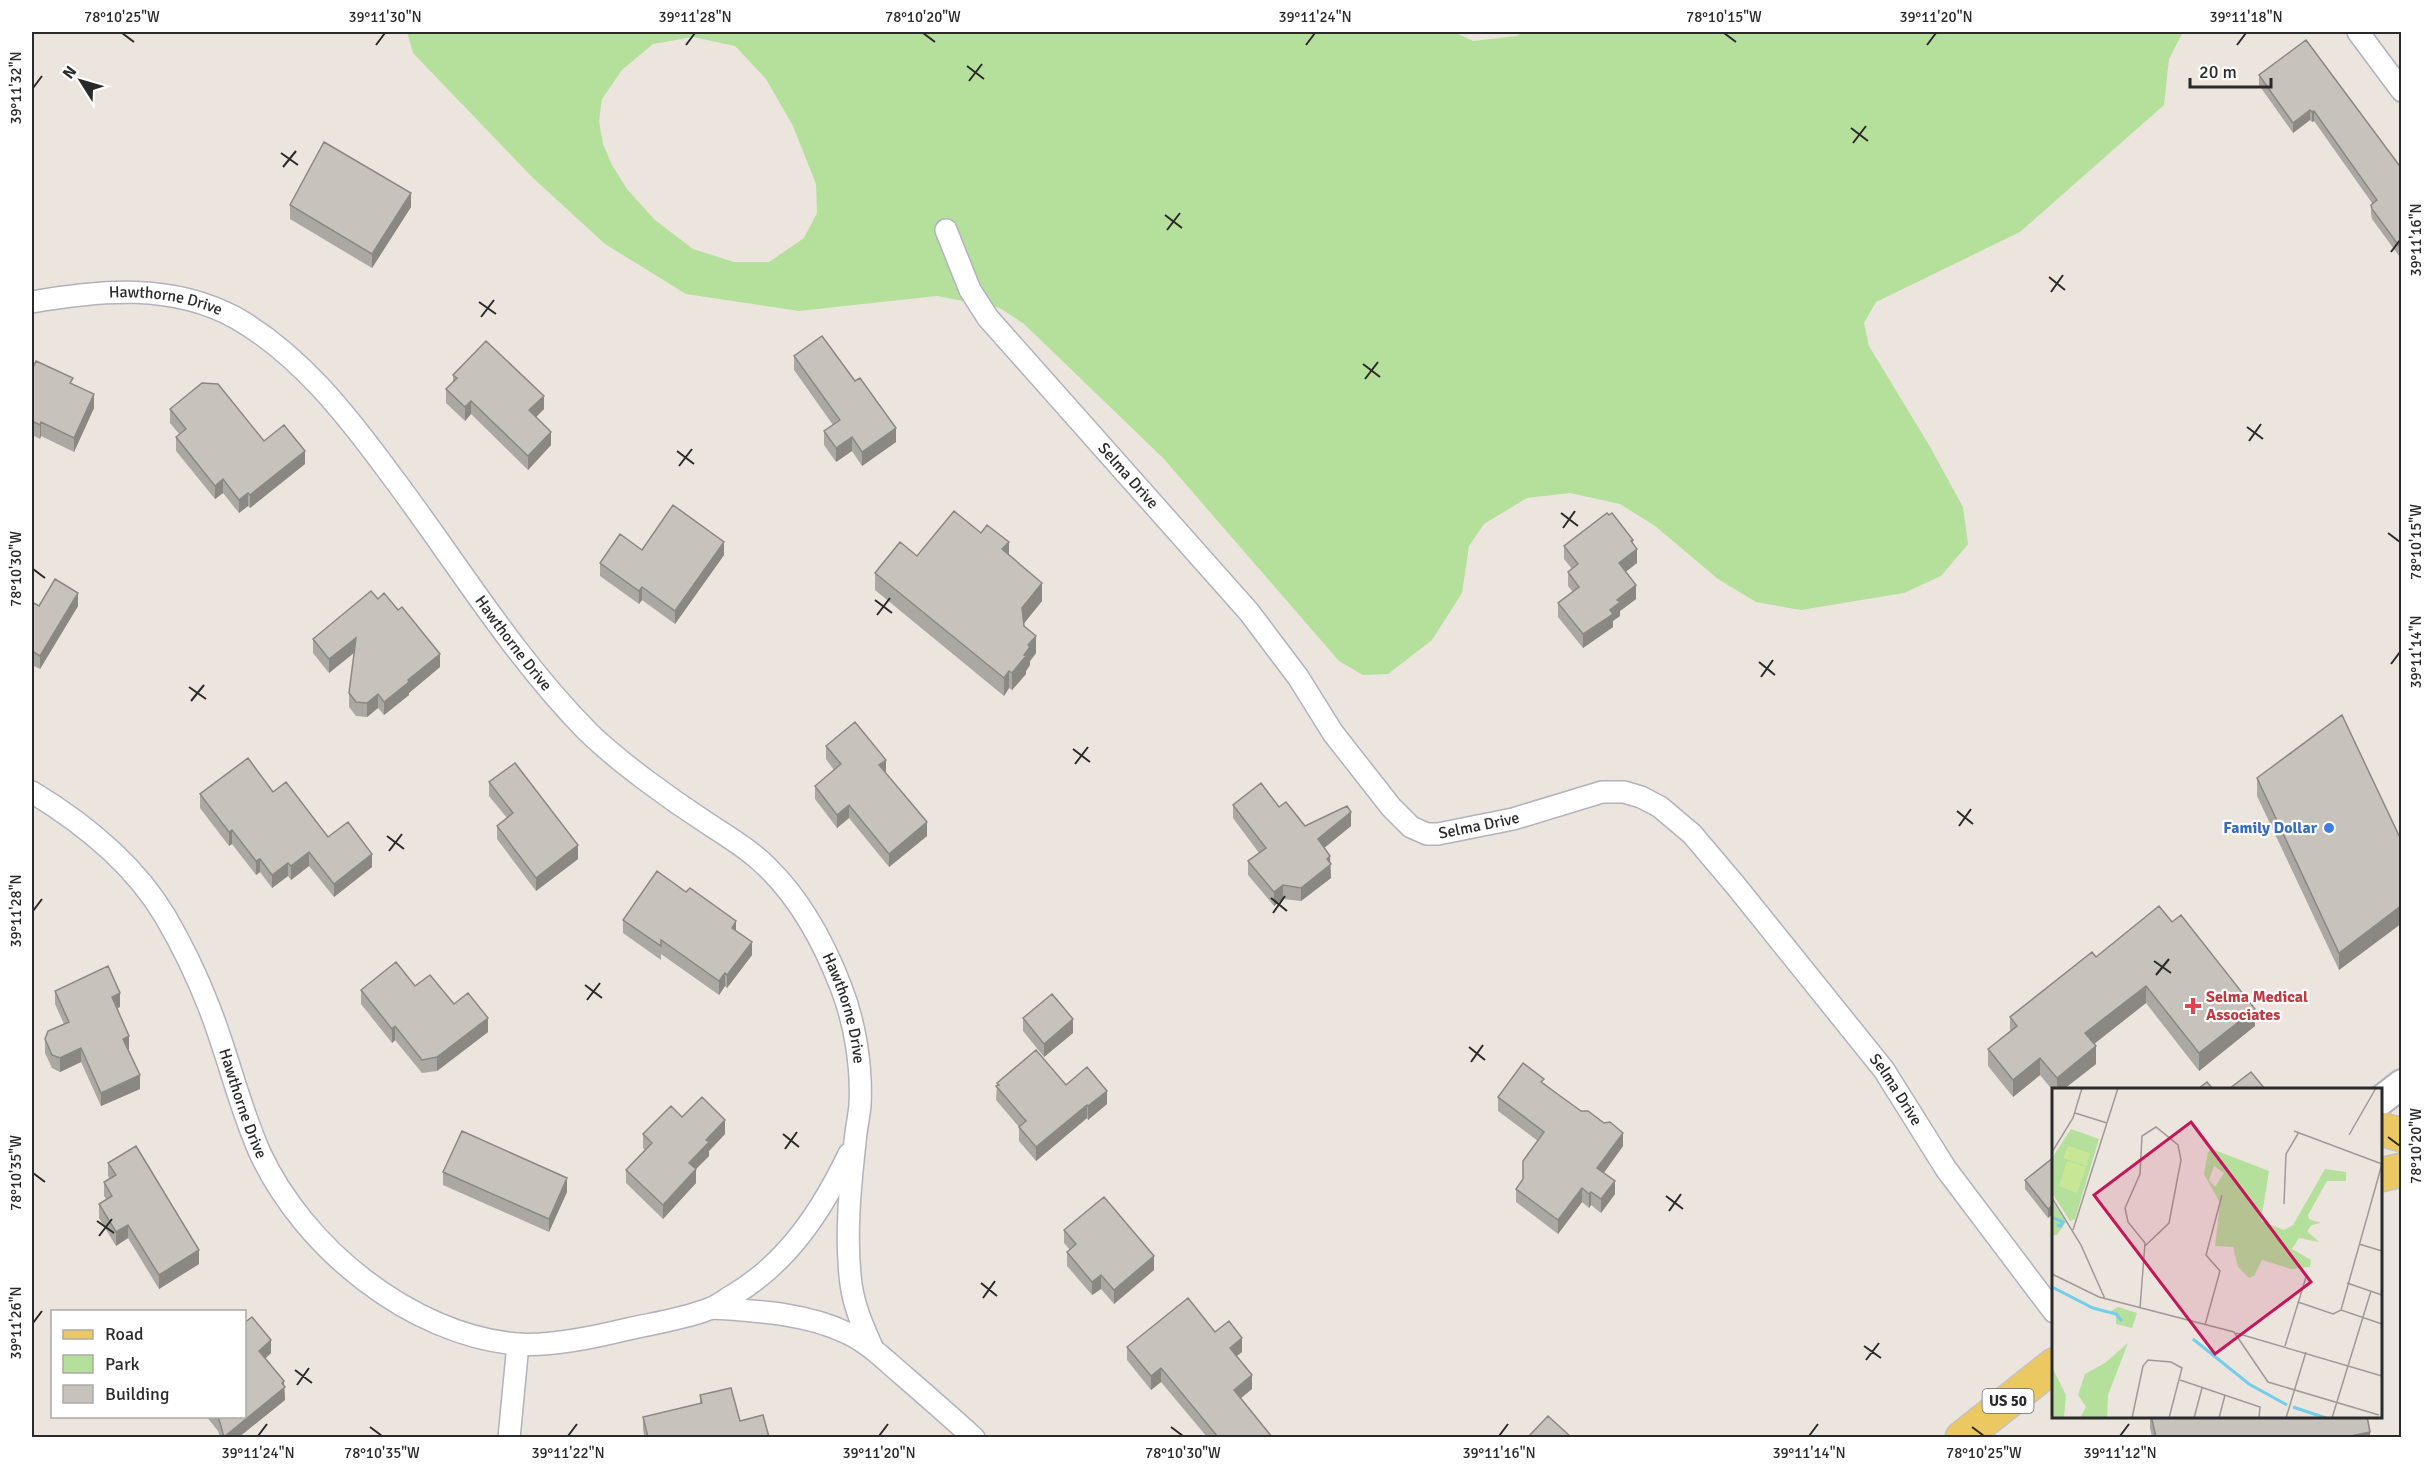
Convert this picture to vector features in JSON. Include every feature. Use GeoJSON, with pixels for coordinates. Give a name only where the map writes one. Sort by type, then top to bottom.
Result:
{"type":"FeatureCollection","features":[{"type":"Feature","properties":{"kind":"main road"},"geometry":{"type":"LineString","coordinates":[[2382,1130],[2402,1135]]}},
{"type":"Feature","properties":{"kind":"main road"},"geometry":{"type":"LineString","coordinates":[[2382,1175],[2402,1170]]}},
{"type":"Feature","properties":{"kind":"main road","name":"US 50"},"geometry":{"type":"LineString","coordinates":[[1962,1437],[2052,1367]]}},
{"type":"Feature","properties":{"kind":"street"},"geometry":{"type":"LineString","coordinates":[[2358,32],[2402,91]]}},
{"type":"Feature","properties":{"kind":"street","name":"Selma Drive"},"geometry":{"type":"LineString","coordinates":[[946,230],[970,290],[988,318],[1249,612],[1298,677],[1340,742],[1391,807],[1411,827],[1427,834],[1438,834],[1513,819],[1602,792],[1624,792],[1641,797],[1660,807],[1692,834],[1766,921],[1884,1070],[1946,1169],[2052,1309]]}},
{"type":"Feature","properties":{"kind":"street","name":"Hawthorne Drive"},"geometry":{"type":"LineString","coordinates":[[32,302],[81,294],[166,293],[201,303],[235,318],[274,344],[298,365],[357,429],[427,523],[486,608],[548,689],[591,735],[642,776],[734,840],[767,866],[797,902],[823,944],[843,991],[852,1021],[858,1061],[860,1104],[848,1221],[851,1286],[858,1314],[872,1347]]}},
{"type":"Feature","properties":{"kind":"street","name":"Hawthorne Drive"},"geometry":{"type":"LineString","coordinates":[[32,792],[96,837],[136,877],[164,914],[192,966],[210,1008],[240,1100],[260,1152],[278,1187],[296,1213],[325,1244],[352,1269],[380,1290],[425,1318],[450,1329],[518,1344],[544,1343],[613,1333],[712,1308],[751,1310],[817,1322],[846,1332],[872,1347],[974,1437]]}},
{"type":"Feature","properties":{"kind":"street"},"geometry":{"type":"LineString","coordinates":[[2382,1099],[2402,1084]]}},
{"type":"Feature","properties":{"kind":"street","name":"Hawthorne Drive"},"geometry":{"type":"LineString","coordinates":[[712,1308],[758,1280],[809,1226],[830,1193],[855,1143]]}},
{"type":"Feature","properties":{"kind":"street"},"geometry":{"type":"LineString","coordinates":[[509,1437],[518,1344]]}},
{"type":"Feature","properties":{"kind":"green space"},"geometry":{"type":"Polygon","coordinates":[[[407,32],[1454,32],[1473,41],[1517,36],[1523,32],[2183,32],[2169,59],[2164,105],[2020,232],[1876,302],[1864,323],[1869,346],[1929,445],[1963,507],[1968,544],[1941,576],[1904,593],[1801,610],[1756,602],[1718,579],[1655,526],[1620,504],[1570,493],[1527,498],[1484,524],[1469,546],[1462,593],[1432,640],[1388,674],[1363,675],[1339,661],[1163,458],[1024,324],[1000,308],[937,296],[799,311],[686,294],[605,244],[532,177],[413,53],[407,32]],[[693,37],[653,44],[622,70],[602,99],[599,121],[603,144],[612,165],[627,189],[655,220],[693,249],[734,262],[769,262],[804,238],[817,213],[816,184],[793,126],[766,79],[735,46],[693,37]]]}},
{"type":"Feature","properties":{"kind":"building"},"geometry":{"type":"Polygon","coordinates":[[[2306,40],[2402,169],[2402,250],[2372,209],[2371,205],[2377,200],[2314,111],[2310,110],[2293,123],[2259,75],[2306,40]]]}},
{"type":"Feature","properties":{"kind":"building"},"geometry":{"type":"Polygon","coordinates":[[[324,142],[411,193],[372,254],[290,205],[324,142]]]}},
{"type":"Feature","properties":{"kind":"building"},"geometry":{"type":"Polygon","coordinates":[[[822,336],[855,381],[860,378],[896,428],[862,452],[852,437],[836,448],[824,431],[840,420],[794,356],[822,336]]]}},
{"type":"Feature","properties":{"kind":"building"},"geometry":{"type":"Polygon","coordinates":[[[486,341],[544,396],[529,410],[551,432],[528,456],[471,401],[465,407],[446,389],[457,378],[453,375],[486,341]]]}},
{"type":"Feature","properties":{"kind":"building"},"geometry":{"type":"Polygon","coordinates":[[[36,361],[73,378],[70,383],[94,394],[74,438],[41,422],[40,425],[32,421],[32,366],[36,361]]]}},
{"type":"Feature","properties":{"kind":"building"},"geometry":{"type":"Polygon","coordinates":[[[202,383],[218,384],[264,441],[284,425],[305,451],[250,495],[248,493],[239,500],[223,479],[215,486],[176,437],[186,429],[170,409],[202,383]]]}},
{"type":"Feature","properties":{"kind":"building"},"geometry":{"type":"Polygon","coordinates":[[[673,505],[724,542],[675,611],[642,587],[639,591],[600,563],[620,534],[642,550],[673,505]]]}},
{"type":"Feature","properties":{"kind":"building"},"geometry":{"type":"Polygon","coordinates":[[[954,511],[981,533],[987,525],[1009,542],[1002,549],[1042,583],[1022,608],[1024,626],[1036,636],[1028,645],[1030,647],[1024,655],[1026,656],[1012,673],[1009,671],[1004,678],[875,573],[900,542],[917,556],[954,511]]]}},
{"type":"Feature","properties":{"kind":"building"},"geometry":{"type":"Polygon","coordinates":[[[1607,513],[1609,515],[1612,513],[1633,540],[1631,541],[1637,549],[1619,563],[1636,585],[1617,600],[1620,602],[1610,610],[1613,614],[1583,634],[1558,603],[1579,587],[1568,572],[1578,564],[1564,546],[1607,513]]]}},
{"type":"Feature","properties":{"kind":"building"},"geometry":{"type":"Polygon","coordinates":[[[55,579],[78,593],[40,656],[32,651],[32,602],[39,606],[55,579]]]}},
{"type":"Feature","properties":{"kind":"building"},"geometry":{"type":"Polygon","coordinates":[[[371,591],[378,599],[384,593],[398,610],[402,607],[440,654],[384,702],[378,694],[367,703],[356,702],[349,693],[356,638],[329,659],[313,639],[371,591]]]}},
{"type":"Feature","properties":{"kind":"building","name":"Family Dollar"},"geometry":{"type":"Polygon","coordinates":[[[2342,715],[2402,842],[2402,905],[2339,953],[2257,778],[2342,715]]]}},
{"type":"Feature","properties":{"kind":"building"},"geometry":{"type":"Polygon","coordinates":[[[855,722],[886,760],[879,765],[927,822],[889,854],[849,805],[837,815],[815,786],[841,764],[826,746],[855,722]]]}},
{"type":"Feature","properties":{"kind":"building"},"geometry":{"type":"Polygon","coordinates":[[[248,758],[273,792],[286,782],[328,837],[348,822],[372,854],[334,884],[309,852],[291,866],[288,863],[272,875],[260,859],[256,861],[232,830],[229,832],[200,794],[248,758]]]}},
{"type":"Feature","properties":{"kind":"building"},"geometry":{"type":"Polygon","coordinates":[[[515,763],[578,845],[536,878],[497,826],[513,813],[489,782],[515,763]]]}},
{"type":"Feature","properties":{"kind":"building"},"geometry":{"type":"Polygon","coordinates":[[[1261,783],[1279,807],[1286,802],[1305,826],[1347,806],[1351,812],[1318,839],[1330,856],[1327,859],[1331,864],[1301,888],[1283,885],[1274,892],[1248,861],[1266,848],[1233,805],[1261,783]]]}},
{"type":"Feature","properties":{"kind":"building"},"geometry":{"type":"Polygon","coordinates":[[[657,871],[686,892],[690,888],[736,921],[732,928],[752,942],[727,975],[725,973],[719,981],[661,940],[661,946],[623,920],[657,871]]]}},
{"type":"Feature","properties":{"kind":"building","name":"Selma Medical Associates"},"geometry":{"type":"Polygon","coordinates":[[[2159,906],[2172,922],[2181,915],[2255,1009],[2199,1053],[2146,986],[2085,1033],[2096,1046],[2057,1078],[2040,1058],[2013,1080],[1988,1049],[2017,1026],[2010,1017],[2092,952],[2096,957],[2159,906]]]}},
{"type":"Feature","properties":{"kind":"building"},"geometry":{"type":"Polygon","coordinates":[[[396,962],[415,986],[430,975],[454,1004],[468,993],[488,1018],[437,1057],[422,1060],[395,1026],[392,1029],[361,990],[396,962]]]}},
{"type":"Feature","properties":{"kind":"building"},"geometry":{"type":"Polygon","coordinates":[[[108,966],[120,993],[112,997],[129,1036],[123,1039],[140,1075],[101,1093],[81,1048],[60,1058],[52,1055],[45,1039],[48,1031],[69,1022],[55,991],[108,966]]]}},
{"type":"Feature","properties":{"kind":"building"},"geometry":{"type":"Polygon","coordinates":[[[1052,994],[1073,1019],[1044,1044],[1023,1018],[1052,994]]]}},
{"type":"Feature","properties":{"kind":"building"},"geometry":{"type":"Polygon","coordinates":[[[1036,1050],[1066,1085],[1087,1067],[1107,1091],[1036,1147],[1019,1127],[1026,1121],[996,1086],[1036,1050]]]}},
{"type":"Feature","properties":{"kind":"building"},"geometry":{"type":"Polygon","coordinates":[[[1523,1063],[1544,1079],[1541,1082],[1581,1111],[1588,1111],[1604,1123],[1610,1122],[1623,1133],[1597,1168],[1615,1181],[1601,1199],[1582,1188],[1558,1220],[1516,1189],[1523,1179],[1523,1161],[1544,1132],[1498,1097],[1523,1063]]]}},
{"type":"Feature","properties":{"kind":"building"},"geometry":{"type":"Polygon","coordinates":[[[2251,1072],[2264,1088],[2230,1088],[2251,1072]]]}},
{"type":"Feature","properties":{"kind":"building"},"geometry":{"type":"Polygon","coordinates":[[[2207,1082],[2212,1088],[2199,1088],[2207,1082]]]}},
{"type":"Feature","properties":{"kind":"building"},"geometry":{"type":"Polygon","coordinates":[[[702,1097],[725,1120],[706,1140],[709,1142],[689,1163],[696,1169],[663,1205],[626,1170],[652,1143],[643,1134],[671,1106],[682,1117],[702,1097]]]}},
{"type":"Feature","properties":{"kind":"building"},"geometry":{"type":"Polygon","coordinates":[[[462,1131],[567,1178],[549,1219],[443,1172],[462,1131]]]}},
{"type":"Feature","properties":{"kind":"building"},"geometry":{"type":"Polygon","coordinates":[[[136,1146],[199,1250],[159,1275],[128,1225],[116,1232],[99,1204],[112,1196],[104,1182],[116,1175],[108,1163],[136,1146]]]}},
{"type":"Feature","properties":{"kind":"building"},"geometry":{"type":"Polygon","coordinates":[[[2052,1159],[2052,1206],[2048,1209],[2025,1180],[2052,1159]]]}},
{"type":"Feature","properties":{"kind":"building"},"geometry":{"type":"Polygon","coordinates":[[[1104,1197],[1154,1256],[1114,1290],[1101,1275],[1092,1282],[1067,1252],[1076,1244],[1064,1230],[1104,1197]]]}},
{"type":"Feature","properties":{"kind":"building"},"geometry":{"type":"Polygon","coordinates":[[[1188,1298],[1215,1332],[1229,1321],[1242,1338],[1230,1348],[1252,1375],[1234,1390],[1272,1437],[1218,1437],[1161,1368],[1151,1376],[1127,1347],[1188,1298]]]}},
{"type":"Feature","properties":{"kind":"building"},"geometry":{"type":"Polygon","coordinates":[[[252,1317],[271,1340],[259,1351],[284,1381],[282,1383],[285,1387],[224,1437],[219,1418],[246,1418],[246,1322],[252,1317]]]}},
{"type":"Feature","properties":{"kind":"building"},"geometry":{"type":"Polygon","coordinates":[[[731,1388],[740,1421],[763,1415],[769,1437],[648,1437],[643,1417],[702,1403],[700,1395],[731,1388]]]}},
{"type":"Feature","properties":{"kind":"building"},"geometry":{"type":"Polygon","coordinates":[[[1548,1416],[1571,1437],[1528,1437],[1548,1416]]]}},
{"type":"Feature","properties":{"kind":"building"},"geometry":{"type":"Polygon","coordinates":[[[2151,1418],[2367,1418],[2370,1432],[2346,1437],[2156,1437],[2151,1418]]]}},
{"type":"Feature","properties":{"kind":"place","name":"Family Dollar"},"geometry":{"type":"Point","coordinates":[2329,828]}},
{"type":"Feature","properties":{"kind":"place","name":"Selma Medical Associates"},"geometry":{"type":"Point","coordinates":[2193,1006]}}]}
